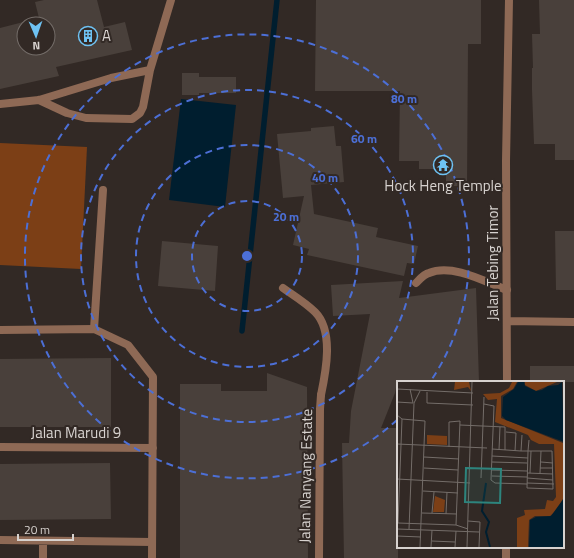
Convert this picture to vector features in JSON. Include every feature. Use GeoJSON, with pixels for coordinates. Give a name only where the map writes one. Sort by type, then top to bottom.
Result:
{"type":"FeatureCollection","features":[{"type":"Feature","properties":{"kind":"street"},"geometry":{"type":"LineString","coordinates":[[39,100],[67,113],[86,118],[132,119],[140,113],[143,107],[150,70],[170,0]]}},
{"type":"Feature","properties":{"kind":"street","name":"Jalan Tebing Timor"},"geometry":{"type":"LineString","coordinates":[[507,381],[506,161],[509,0]]}},
{"type":"Feature","properties":{"kind":"street"},"geometry":{"type":"LineString","coordinates":[[0,104],[39,100],[111,78],[150,70]]}},
{"type":"Feature","properties":{"kind":"street"},"geometry":{"type":"LineString","coordinates":[[94,329],[103,190]]}},
{"type":"Feature","properties":{"kind":"street"},"geometry":{"type":"LineString","coordinates":[[416,283],[428,273],[442,270],[456,271],[507,290]]}},
{"type":"Feature","properties":{"kind":"street","name":"Jalan Nanyang Estate"},"geometry":{"type":"LineString","coordinates":[[283,288],[315,312],[323,325],[327,342],[326,371],[320,409],[319,558]]}},
{"type":"Feature","properties":{"kind":"street"},"geometry":{"type":"LineString","coordinates":[[507,321],[574,322]]}},
{"type":"Feature","properties":{"kind":"street"},"geometry":{"type":"LineString","coordinates":[[0,330],[94,329],[128,345],[152,377],[152,558]]}},
{"type":"Feature","properties":{"kind":"street","name":"Jalan Marudi 9"},"geometry":{"type":"LineString","coordinates":[[0,447],[152,448]]}},
{"type":"Feature","properties":{"kind":"street"},"geometry":{"type":"LineString","coordinates":[[0,540],[152,542]]}},
{"type":"Feature","properties":{"kind":"street"},"geometry":{"type":"LineString","coordinates":[[43,541],[43,558]]}},
{"type":"Feature","properties":{"kind":"shaded area"},"geometry":{"type":"Polygon","coordinates":[[[0,143],[87,147],[81,269],[0,265],[0,143]]]}},
{"type":"Feature","properties":{"kind":"water"},"geometry":{"type":"Polygon","coordinates":[[[181,99],[236,105],[225,207],[169,200],[181,99]]]}},
{"type":"Feature","properties":{"kind":"building","name":"A"},"geometry":{"type":"Polygon","coordinates":[[[44,0],[97,0],[104,27],[125,22],[132,50],[56,67],[59,76],[0,89],[0,28],[16,24],[16,56],[56,56],[56,16],[38,16],[35,2],[44,0]]]}},
{"type":"Feature","properties":{"kind":"building"},"geometry":{"type":"Polygon","coordinates":[[[316,0],[481,0],[481,44],[468,44],[467,186],[446,186],[446,169],[419,169],[419,161],[399,161],[400,91],[315,91],[316,0]]]}},
{"type":"Feature","properties":{"kind":"building"},"geometry":{"type":"Polygon","coordinates":[[[539,0],[574,0],[574,160],[555,160],[555,144],[534,144],[532,34],[540,34],[539,0]]]}},
{"type":"Feature","properties":{"kind":"building"},"geometry":{"type":"Polygon","coordinates":[[[182,73],[199,73],[199,77],[236,77],[236,93],[199,93],[199,95],[182,95],[182,73]]]}},
{"type":"Feature","properties":{"kind":"building"},"geometry":{"type":"Polygon","coordinates":[[[334,126],[336,146],[341,146],[344,182],[311,185],[314,214],[378,228],[376,237],[418,246],[414,264],[407,263],[404,276],[307,255],[309,249],[293,245],[304,196],[283,198],[277,134],[311,131],[311,128],[334,126]]]}},
{"type":"Feature","properties":{"kind":"building"},"geometry":{"type":"Polygon","coordinates":[[[555,231],[574,231],[574,290],[556,290],[555,231]]]}},
{"type":"Feature","properties":{"kind":"building"},"geometry":{"type":"Polygon","coordinates":[[[162,241],[218,246],[215,291],[158,286],[162,241]]]}},
{"type":"Feature","properties":{"kind":"building"},"geometry":{"type":"Polygon","coordinates":[[[403,281],[399,298],[476,288],[479,381],[397,381],[395,393],[381,428],[397,428],[398,558],[344,558],[342,443],[349,443],[351,411],[370,314],[333,316],[331,285],[403,281]]]}},
{"type":"Feature","properties":{"kind":"building"},"geometry":{"type":"Polygon","coordinates":[[[111,358],[111,427],[0,427],[0,359],[111,358]]]}},
{"type":"Feature","properties":{"kind":"building"},"geometry":{"type":"Polygon","coordinates":[[[530,366],[574,366],[574,382],[530,381],[530,366]]]}},
{"type":"Feature","properties":{"kind":"building"},"geometry":{"type":"Polygon","coordinates":[[[267,373],[307,387],[308,558],[180,558],[180,384],[221,384],[221,391],[267,391],[267,373]]]}},
{"type":"Feature","properties":{"kind":"building"},"geometry":{"type":"Polygon","coordinates":[[[110,463],[111,519],[0,520],[0,464],[110,463]]]}},
{"type":"Feature","properties":{"kind":"waterway"},"geometry":{"type":"LineString","coordinates":[[242,331],[277,0]]}},
{"type":"Feature","properties":{"kind":"place","name":"A"},"geometry":{"type":"Point","coordinates":[88,36]}},
{"type":"Feature","properties":{"kind":"place","name":"Hock Heng Temple"},"geometry":{"type":"Point","coordinates":[443,165]}}]}
